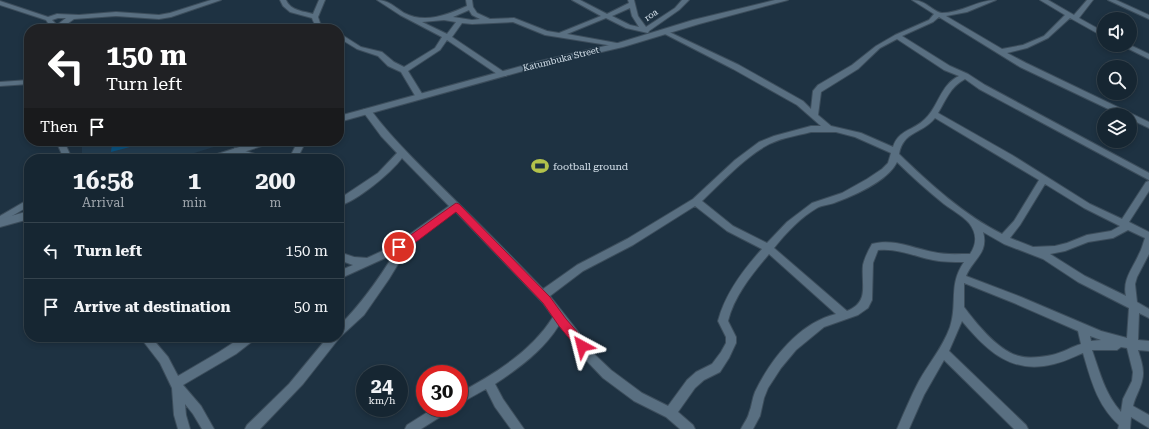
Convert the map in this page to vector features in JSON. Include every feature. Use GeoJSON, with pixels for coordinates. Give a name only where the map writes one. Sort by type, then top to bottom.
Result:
{"type":"FeatureCollection","features":[{"type":"Feature","properties":{"kind":"main road","name":"Katumbuka Street"},"geometry":{"type":"LineString","coordinates":[[344,118],[420,98],[503,74],[620,45],[647,33],[665,32],[696,22],[784,0]]}},
{"type":"Feature","properties":{"kind":"main road"},"geometry":{"type":"LineString","coordinates":[[226,154],[252,146]]}},
{"type":"Feature","properties":{"kind":"main road"},"geometry":{"type":"LineString","coordinates":[[0,223],[24,216]]}},
{"type":"Feature","properties":{"kind":"street"},"geometry":{"type":"LineString","coordinates":[[48,19],[57,16],[72,17],[116,14],[159,17],[171,15],[218,0]]}},
{"type":"Feature","properties":{"kind":"street"},"geometry":{"type":"LineString","coordinates":[[283,0],[285,6],[291,10],[316,18]]}},
{"type":"Feature","properties":{"kind":"street"},"geometry":{"type":"LineString","coordinates":[[317,24],[316,18],[322,0]]}},
{"type":"Feature","properties":{"kind":"street"},"geometry":{"type":"LineString","coordinates":[[380,0],[414,20],[447,36],[503,74]]}},
{"type":"Feature","properties":{"kind":"street"},"geometry":{"type":"LineString","coordinates":[[444,18],[478,0]]}},
{"type":"Feature","properties":{"kind":"street"},"geometry":{"type":"LineString","coordinates":[[575,0],[628,27],[647,33]]}},
{"type":"Feature","properties":{"kind":"street","name":"roa"},"geometry":{"type":"LineString","coordinates":[[647,33],[686,0]]}},
{"type":"Feature","properties":{"kind":"street"},"geometry":{"type":"LineString","coordinates":[[915,0],[1023,65],[1114,108]]}},
{"type":"Feature","properties":{"kind":"street"},"geometry":{"type":"LineString","coordinates":[[814,116],[815,99],[817,91],[821,86],[855,67],[878,47],[897,36],[931,21],[939,14],[965,11],[994,0]]}},
{"type":"Feature","properties":{"kind":"street"},"geometry":{"type":"LineString","coordinates":[[1043,0],[1097,31]]}},
{"type":"Feature","properties":{"kind":"street"},"geometry":{"type":"LineString","coordinates":[[1076,19],[1090,0]]}},
{"type":"Feature","properties":{"kind":"street"},"geometry":{"type":"LineString","coordinates":[[1111,0],[1149,17]]}},
{"type":"Feature","properties":{"kind":"street"},"geometry":{"type":"LineString","coordinates":[[560,35],[606,16],[632,2],[635,16],[647,33]]}},
{"type":"Feature","properties":{"kind":"street"},"geometry":{"type":"LineString","coordinates":[[0,3],[48,19],[53,24]]}},
{"type":"Feature","properties":{"kind":"street"},"geometry":{"type":"LineString","coordinates":[[469,5],[474,14],[489,21]]}},
{"type":"Feature","properties":{"kind":"street"},"geometry":{"type":"LineString","coordinates":[[404,70],[442,45],[447,36],[464,21],[469,5]]}},
{"type":"Feature","properties":{"kind":"street"},"geometry":{"type":"LineString","coordinates":[[0,7],[10,7]]}},
{"type":"Feature","properties":{"kind":"street"},"geometry":{"type":"LineString","coordinates":[[1000,52],[1025,47],[1046,37],[1069,15]]}},
{"type":"Feature","properties":{"kind":"street"},"geometry":{"type":"LineString","coordinates":[[63,24],[72,17]]}},
{"type":"Feature","properties":{"kind":"street"},"geometry":{"type":"LineString","coordinates":[[414,20],[444,18],[464,21],[514,20],[545,33],[620,45]]}},
{"type":"Feature","properties":{"kind":"street"},"geometry":{"type":"LineString","coordinates":[[665,32],[736,66],[800,103],[828,128]]}},
{"type":"Feature","properties":{"kind":"street"},"geometry":{"type":"LineString","coordinates":[[897,36],[947,68],[965,76],[982,87],[1149,177]]}},
{"type":"Feature","properties":{"kind":"street"},"geometry":{"type":"LineString","coordinates":[[344,38],[359,48],[380,54],[391,64],[404,70],[420,98]]}},
{"type":"Feature","properties":{"kind":"street"},"geometry":{"type":"LineString","coordinates":[[1137,51],[1149,57]]}},
{"type":"Feature","properties":{"kind":"street"},"geometry":{"type":"LineString","coordinates":[[670,413],[691,384],[700,376],[716,368],[725,355],[731,343],[729,332],[723,321],[724,313],[732,298],[779,235],[806,211],[816,205],[830,201],[874,180],[891,166],[896,154],[897,144],[904,135],[927,122],[934,114],[942,95],[952,82],[965,76]]}},
{"type":"Feature","properties":{"kind":"street"},"geometry":{"type":"LineString","coordinates":[[0,84],[24,83]]}},
{"type":"Feature","properties":{"kind":"street"},"geometry":{"type":"LineString","coordinates":[[367,111],[384,134],[456,206],[542,296],[576,337],[587,354],[607,374],[638,397],[670,413],[689,429]]}},
{"type":"Feature","properties":{"kind":"street"},"geometry":{"type":"LineString","coordinates":[[934,114],[1009,157],[1087,206],[1149,236]]}},
{"type":"Feature","properties":{"kind":"street"},"geometry":{"type":"LineString","coordinates":[[1137,119],[1149,125]]}},
{"type":"Feature","properties":{"kind":"street"},"geometry":{"type":"LineString","coordinates":[[542,296],[580,268],[630,242],[696,201],[738,162],[762,144],[777,138],[811,129],[828,128],[848,131],[896,154],[908,168],[970,218],[1004,239],[1047,257],[1087,282],[1133,304],[1149,314]]}},
{"type":"Feature","properties":{"kind":"street"},"geometry":{"type":"LineString","coordinates":[[235,151],[245,154]]}},
{"type":"Feature","properties":{"kind":"street"},"geometry":{"type":"LineString","coordinates":[[344,200],[387,170],[396,162],[402,153]]}},
{"type":"Feature","properties":{"kind":"street"},"geometry":{"type":"LineString","coordinates":[[1004,239],[1017,223],[1044,179]]}},
{"type":"Feature","properties":{"kind":"street"},"geometry":{"type":"LineString","coordinates":[[1028,249],[1053,250],[1090,238],[1115,234],[1125,224],[1149,184]]}},
{"type":"Feature","properties":{"kind":"street"},"geometry":{"type":"LineString","coordinates":[[696,201],[709,213],[731,229],[756,244],[768,248],[846,316]]}},
{"type":"Feature","properties":{"kind":"street"},"geometry":{"type":"LineString","coordinates":[[0,220],[24,205]]}},
{"type":"Feature","properties":{"kind":"street"},"geometry":{"type":"LineString","coordinates":[[344,329],[360,312],[386,276],[403,248],[456,206]]}},
{"type":"Feature","properties":{"kind":"street"},"geometry":{"type":"LineString","coordinates":[[903,429],[918,394],[943,352],[957,320],[959,309],[958,286],[960,278],[978,250],[981,242],[980,235],[970,218]]}},
{"type":"Feature","properties":{"kind":"street"},"geometry":{"type":"LineString","coordinates":[[1124,426],[1127,408],[1137,381],[1138,372],[1132,345],[1133,304],[1130,296],[1129,283],[1134,270],[1143,259],[1149,239]]}},
{"type":"Feature","properties":{"kind":"street"},"geometry":{"type":"LineString","coordinates":[[344,273],[409,242]]}},
{"type":"Feature","properties":{"kind":"street"},"geometry":{"type":"LineString","coordinates":[[747,429],[754,415],[758,396],[778,364],[801,337],[822,323],[846,316],[863,307],[868,296],[868,263],[870,254],[874,247],[884,245],[899,246],[934,256],[973,258]]}},
{"type":"Feature","properties":{"kind":"street"},"geometry":{"type":"LineString","coordinates":[[344,257],[369,262]]}},
{"type":"Feature","properties":{"kind":"street"},"geometry":{"type":"LineString","coordinates":[[960,278],[991,288],[1111,341],[1132,345]]}},
{"type":"Feature","properties":{"kind":"street"},"geometry":{"type":"LineString","coordinates":[[959,309],[972,327],[1011,359],[1020,361],[1042,362],[1087,347],[1101,345],[1149,346]]}},
{"type":"Feature","properties":{"kind":"street"},"geometry":{"type":"LineString","coordinates":[[468,394],[489,383],[546,337],[553,330],[559,317]]}},
{"type":"Feature","properties":{"kind":"street"},"geometry":{"type":"LineString","coordinates":[[1083,329],[1104,402],[1124,426]]}},
{"type":"Feature","properties":{"kind":"street"},"geometry":{"type":"LineString","coordinates":[[149,342],[164,360],[177,385],[197,410],[208,429]]}},
{"type":"Feature","properties":{"kind":"street"},"geometry":{"type":"LineString","coordinates":[[177,385],[199,368],[225,356],[243,342]]}},
{"type":"Feature","properties":{"kind":"street"},"geometry":{"type":"LineString","coordinates":[[251,429],[286,397],[322,353],[328,342]]}},
{"type":"Feature","properties":{"kind":"street"},"geometry":{"type":"LineString","coordinates":[[943,352],[1022,429]]}},
{"type":"Feature","properties":{"kind":"street"},"geometry":{"type":"LineString","coordinates":[[489,383],[498,403],[518,429]]}},
{"type":"Feature","properties":{"kind":"street"},"geometry":{"type":"LineString","coordinates":[[177,385],[180,415],[184,429]]}},
{"type":"Feature","properties":{"kind":"street"},"geometry":{"type":"LineString","coordinates":[[1127,408],[1149,422]]}},
{"type":"Feature","properties":{"kind":"street"},"geometry":{"type":"LineString","coordinates":[[411,429],[430,417]]}},
{"type":"Feature","properties":{"kind":"shaded area"},"geometry":{"type":"Polygon","coordinates":[[[82,146],[217,146],[191,154],[82,154],[82,146]]]}},
{"type":"Feature","properties":{"kind":"building"},"geometry":{"type":"Polygon","coordinates":[[[112,146],[134,146],[111,152],[112,146]]]}},
{"type":"Feature","properties":{"kind":"place","name":"football ground"},"geometry":{"type":"Point","coordinates":[540,166]}},
{"type":"Feature","properties":{"kind":"route"},"geometry":{"type":"LineString","coordinates":[[399,247],[409,242],[413,237],[456,206],[547,300],[562,322],[582,346]]}}]}
